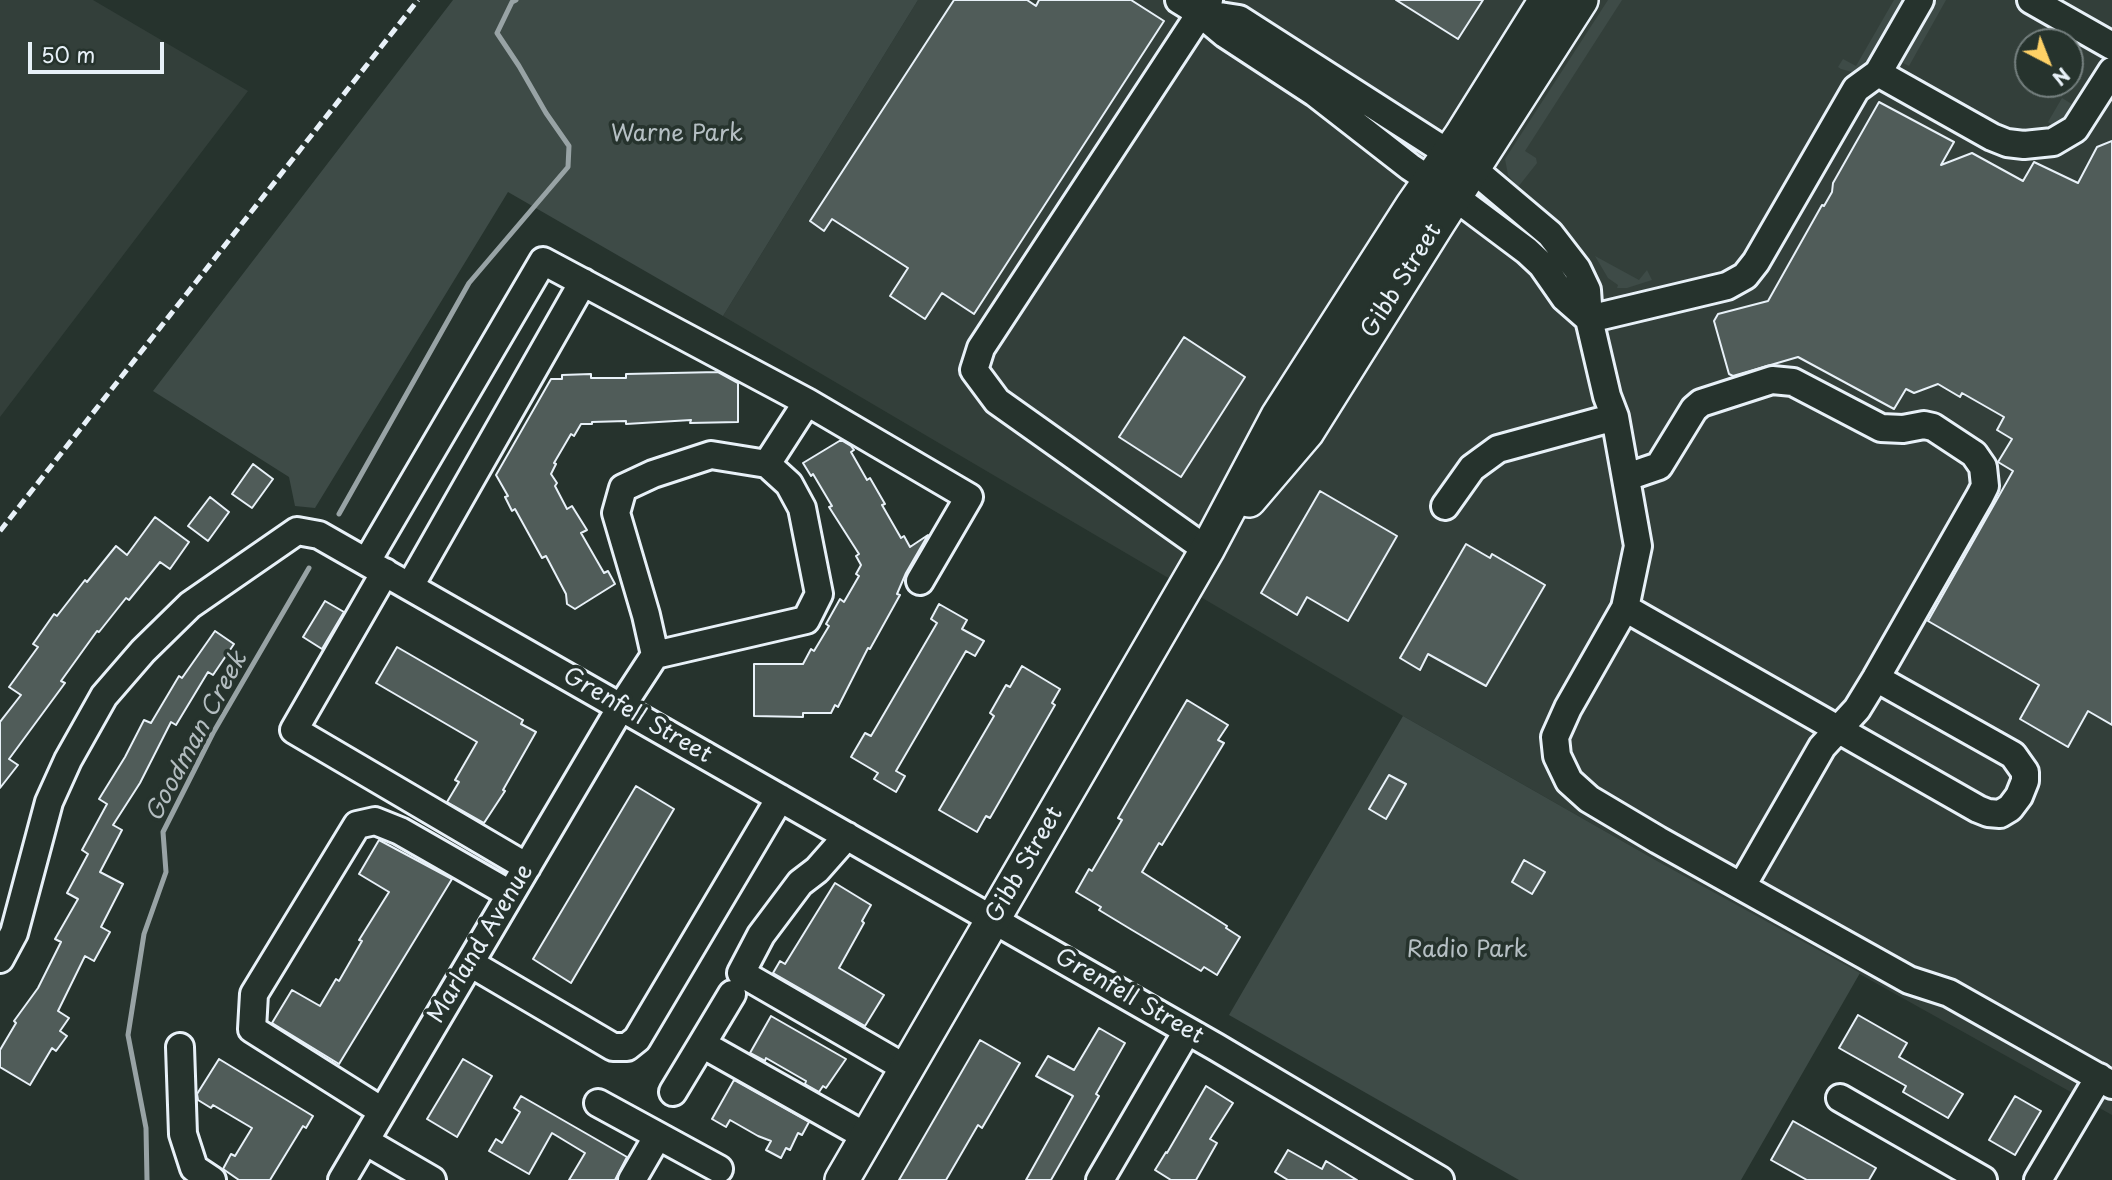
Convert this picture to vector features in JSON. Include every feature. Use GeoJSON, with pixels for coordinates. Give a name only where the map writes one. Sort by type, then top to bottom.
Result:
{"type":"FeatureCollection","features":[{"type":"Feature","properties":{"kind":"main road","name":"Gibb Street"},"geometry":{"type":"LineString","coordinates":[[1461,162],[1546,0]]}},
{"type":"Feature","properties":{"kind":"main road","name":"Gibb Street"},"geometry":{"type":"LineString","coordinates":[[842,1180],[1207,550],[1307,432],[1443,189],[1581,0]]}},
{"type":"Feature","properties":{"kind":"street"},"geometry":{"type":"LineString","coordinates":[[1589,319],[1727,286],[1745,276],[1756,262],[1856,89],[1878,74],[1920,0]]}},
{"type":"Feature","properties":{"kind":"street"},"geometry":{"type":"LineString","coordinates":[[2031,0],[2112,46]]}},
{"type":"Feature","properties":{"kind":"street"},"geometry":{"type":"LineString","coordinates":[[1196,4],[1239,19],[1461,162],[1533,218],[1577,269],[1587,290],[1589,319],[1607,396],[1615,418],[1639,546],[1625,608],[1559,724],[1555,744],[1561,768],[1579,792],[1589,799],[1898,974],[1917,984],[1949,993],[2105,1081],[2038,1180]]}},
{"type":"Feature","properties":{"kind":"street"},"geometry":{"type":"LineString","coordinates":[[1196,4],[1225,34],[1315,93],[1527,251],[1542,265],[1565,298],[1589,319]]}},
{"type":"Feature","properties":{"kind":"street"},"geometry":{"type":"LineString","coordinates":[[1196,4],[981,348],[974,370],[997,401],[1207,550]]}},
{"type":"Feature","properties":{"kind":"street"},"geometry":{"type":"LineString","coordinates":[[1878,74],[1992,137],[2007,143],[2024,145],[2053,142],[2075,129],[2112,71]]}},
{"type":"Feature","properties":{"kind":"street"},"geometry":{"type":"LineString","coordinates":[[527,867],[294,730],[376,566],[543,261],[807,402],[969,497],[919,581]]}},
{"type":"Feature","properties":{"kind":"street"},"geometry":{"type":"LineString","coordinates":[[410,586],[583,282]]}},
{"type":"Feature","properties":{"kind":"street"},"geometry":{"type":"LineString","coordinates":[[1627,477],[1659,466],[1701,402],[1772,380],[1793,382],[1881,428],[1903,429],[1924,425],[1933,427],[1974,454],[1983,467],[1985,477],[1980,496],[1876,678],[1857,709],[1822,747],[1742,886]]}},
{"type":"Feature","properties":{"kind":"street"},"geometry":{"type":"LineString","coordinates":[[767,464],[807,402]]}},
{"type":"Feature","properties":{"kind":"street"},"geometry":{"type":"LineString","coordinates":[[1445,506],[1472,468],[1498,449],[1615,418]]}},
{"type":"Feature","properties":{"kind":"street"},"geometry":{"type":"LineString","coordinates":[[712,455],[767,464],[789,485],[802,508],[819,594],[806,620],[655,654],[616,513],[623,488],[653,474],[712,455]]}},
{"type":"Feature","properties":{"kind":"street","name":"Grenfell Street"},"geometry":{"type":"LineString","coordinates":[[0,959],[14,933],[49,802],[68,760],[104,696],[143,651],[190,605],[297,531],[319,534],[993,919],[1440,1180]]}},
{"type":"Feature","properties":{"kind":"street"},"geometry":{"type":"LineString","coordinates":[[1625,608],[1978,809],[2000,814],[2010,808],[2025,781],[2025,772],[2013,755],[1876,678]]}},
{"type":"Feature","properties":{"kind":"street","name":"Marland Avenue"},"geometry":{"type":"LineString","coordinates":[[341,1180],[655,654]]}},
{"type":"Feature","properties":{"kind":"street"},"geometry":{"type":"LineString","coordinates":[[470,963],[613,1047],[627,1047],[637,1039],[780,798]]}},
{"type":"Feature","properties":{"kind":"street"},"geometry":{"type":"LineString","coordinates":[[382,1111],[252,1029],[254,994],[357,825],[375,821],[400,831],[510,894]]}},
{"type":"Feature","properties":{"kind":"street"},"geometry":{"type":"LineString","coordinates":[[847,836],[817,870],[800,883],[761,934],[741,973],[906,1069]]}},
{"type":"Feature","properties":{"kind":"street"},"geometry":{"type":"LineString","coordinates":[[673,1092],[732,995]]}},
{"type":"Feature","properties":{"kind":"street"},"geometry":{"type":"LineString","coordinates":[[1100,1180],[1187,1031]]}},
{"type":"Feature","properties":{"kind":"street"},"geometry":{"type":"LineString","coordinates":[[702,1044],[867,1137]]}},
{"type":"Feature","properties":{"kind":"street"},"geometry":{"type":"LineString","coordinates":[[180,1047],[183,1134],[194,1168],[212,1180]]}},
{"type":"Feature","properties":{"kind":"street"},"geometry":{"type":"LineString","coordinates":[[1840,1098],[1983,1180]]}},
{"type":"Feature","properties":{"kind":"street"},"geometry":{"type":"LineString","coordinates":[[598,1103],[719,1169]]}},
{"type":"Feature","properties":{"kind":"street"},"geometry":{"type":"LineString","coordinates":[[632,1180],[657,1137]]}},
{"type":"Feature","properties":{"kind":"street"},"geometry":{"type":"LineString","coordinates":[[365,1141],[419,1177]]}},
{"type":"Feature","properties":{"kind":"shaded area"},"geometry":{"type":"Polygon","coordinates":[[[0,0],[93,0],[248,91],[0,417],[0,0]]]}},
{"type":"Feature","properties":{"kind":"shaded area"},"geometry":{"type":"Polygon","coordinates":[[[918,0],[2112,0],[2112,1115],[1403,716],[723,316],[918,0]]]}},
{"type":"Feature","properties":{"kind":"green space","name":"Warne Park"},"geometry":{"type":"Polygon","coordinates":[[[453,0],[918,0],[723,316],[508,192],[315,508],[295,506],[289,477],[153,391],[453,0]]]}},
{"type":"Feature","properties":{"kind":"green space"},"geometry":{"type":"Polygon","coordinates":[[[1608,0],[1622,0],[1525,151],[1536,158],[1537,163],[1518,187],[1508,175],[1505,159],[1608,0]]]}},
{"type":"Feature","properties":{"kind":"green space"},"geometry":{"type":"Polygon","coordinates":[[[1894,0],[1903,0],[1866,64],[1852,72],[1838,67],[1843,59],[1856,66],[1894,0]]]}},
{"type":"Feature","properties":{"kind":"green space"},"geometry":{"type":"Polygon","coordinates":[[[1937,0],[1946,0],[1909,66],[1903,63],[1904,60],[1937,0]]]}},
{"type":"Feature","properties":{"kind":"green space"},"geometry":{"type":"Polygon","coordinates":[[[2062,98],[2075,106],[2067,118],[2054,126],[2048,122],[2062,98]]]}},
{"type":"Feature","properties":{"kind":"green space"},"geometry":{"type":"Polygon","coordinates":[[[1595,256],[1639,280],[1647,270],[1652,280],[1627,288],[1617,288],[1618,285],[1608,278],[1595,256]]]}},
{"type":"Feature","properties":{"kind":"green space","name":"Radio Park"},"geometry":{"type":"Polygon","coordinates":[[[1403,716],[1860,973],[1741,1180],[1519,1180],[1229,1015],[1403,716]]]}},
{"type":"Feature","properties":{"kind":"building"},"geometry":{"type":"Polygon","coordinates":[[[954,0],[1027,0],[1036,6],[1039,0],[1131,0],[1164,21],[974,314],[942,293],[925,319],[890,296],[908,268],[832,219],[824,231],[810,221],[954,0]]]}},
{"type":"Feature","properties":{"kind":"building"},"geometry":{"type":"Polygon","coordinates":[[[1396,0],[1483,0],[1458,39],[1396,0]]]}},
{"type":"Feature","properties":{"kind":"building"},"geometry":{"type":"Polygon","coordinates":[[[1879,102],[1954,142],[1941,165],[1972,153],[2023,181],[2034,162],[2078,183],[2097,147],[2112,141],[2112,725],[2088,711],[2068,747],[2020,719],[2039,685],[1928,621],[2013,471],[1998,462],[2012,439],[1997,430],[2004,417],[1962,393],[1960,397],[1938,384],[1914,393],[1906,389],[1894,409],[1798,357],[1733,376],[1729,374],[1714,321],[1718,314],[1768,301],[1832,192],[1833,183],[1879,102]]]}},
{"type":"Feature","properties":{"kind":"building"},"geometry":{"type":"Polygon","coordinates":[[[1184,337],[1245,377],[1181,477],[1119,437],[1184,337]]]}},
{"type":"Feature","properties":{"kind":"building"},"geometry":{"type":"Polygon","coordinates":[[[718,372],[738,383],[738,422],[592,422],[581,424],[574,436],[571,434],[554,463],[556,464],[551,474],[567,509],[572,506],[587,530],[581,533],[604,573],[608,571],[615,584],[575,609],[567,604],[566,594],[546,556],[542,558],[515,509],[512,511],[505,497],[508,496],[496,475],[551,379],[562,379],[562,375],[591,374],[591,378],[626,378],[626,374],[718,372]]]}},
{"type":"Feature","properties":{"kind":"building"},"geometry":{"type":"Polygon","coordinates":[[[841,440],[854,450],[851,452],[867,480],[870,478],[901,538],[904,536],[910,547],[928,535],[906,573],[897,594],[900,595],[870,649],[868,648],[838,707],[835,705],[831,713],[803,713],[803,717],[754,716],[754,664],[803,664],[829,626],[826,624],[840,599],[844,602],[859,576],[856,574],[861,565],[856,556],[859,554],[829,507],[832,506],[813,474],[811,476],[803,463],[841,440]]]}},
{"type":"Feature","properties":{"kind":"building"},"geometry":{"type":"Polygon","coordinates":[[[253,464],[273,479],[252,508],[232,494],[253,464]]]}},
{"type":"Feature","properties":{"kind":"building"},"geometry":{"type":"Polygon","coordinates":[[[1320,491],[1397,536],[1348,621],[1307,597],[1297,615],[1261,593],[1320,491]]]}},
{"type":"Feature","properties":{"kind":"building"},"geometry":{"type":"Polygon","coordinates":[[[210,497],[229,512],[208,541],[188,526],[210,497]]]}},
{"type":"Feature","properties":{"kind":"building"},"geometry":{"type":"Polygon","coordinates":[[[155,517],[189,542],[170,569],[160,562],[129,600],[126,598],[99,632],[97,631],[61,681],[65,683],[9,759],[18,765],[0,788],[0,722],[21,695],[9,687],[38,647],[33,644],[54,614],[57,616],[116,546],[127,555],[155,517]]]}},
{"type":"Feature","properties":{"kind":"building"},"geometry":{"type":"Polygon","coordinates":[[[1466,544],[1490,558],[1492,554],[1545,585],[1486,686],[1428,654],[1420,670],[1400,658],[1466,544]]]}},
{"type":"Feature","properties":{"kind":"building"},"geometry":{"type":"Polygon","coordinates":[[[325,601],[344,612],[322,649],[303,637],[325,601]]]}},
{"type":"Feature","properties":{"kind":"building"},"geometry":{"type":"Polygon","coordinates":[[[939,604],[967,620],[962,629],[984,641],[975,656],[966,651],[896,771],[905,776],[896,792],[874,779],[878,773],[851,757],[865,733],[871,736],[937,623],[931,619],[939,604]]]}},
{"type":"Feature","properties":{"kind":"building"},"geometry":{"type":"Polygon","coordinates":[[[215,631],[234,644],[213,675],[208,672],[176,725],[171,722],[140,783],[113,825],[122,830],[100,872],[123,884],[101,927],[110,932],[94,961],[85,956],[58,1011],[69,1018],[60,1031],[67,1036],[56,1051],[52,1048],[30,1085],[0,1067],[0,1050],[16,1023],[14,1021],[38,988],[61,942],[55,939],[78,899],[67,893],[88,854],[82,850],[107,804],[99,799],[144,720],[151,723],[179,676],[182,678],[215,631]]]}},
{"type":"Feature","properties":{"kind":"building"},"geometry":{"type":"Polygon","coordinates":[[[397,647],[523,720],[521,724],[536,732],[503,790],[505,791],[484,823],[447,802],[459,782],[455,780],[477,742],[376,683],[397,647]]]}},
{"type":"Feature","properties":{"kind":"building"},"geometry":{"type":"Polygon","coordinates":[[[1022,666],[1060,689],[1052,703],[1055,705],[990,818],[986,816],[977,832],[939,810],[994,716],[990,713],[1006,685],[1010,687],[1022,666]]]}},
{"type":"Feature","properties":{"kind":"building"},"geometry":{"type":"Polygon","coordinates":[[[1187,700],[1228,725],[1218,740],[1224,743],[1162,845],[1159,843],[1142,872],[1240,937],[1217,975],[1204,967],[1201,971],[1099,910],[1101,907],[1076,892],[1089,869],[1092,871],[1122,820],[1118,818],[1187,700]]]}},
{"type":"Feature","properties":{"kind":"building"},"geometry":{"type":"Polygon","coordinates":[[[1389,775],[1406,784],[1386,819],[1369,809],[1389,775]]]}},
{"type":"Feature","properties":{"kind":"building"},"geometry":{"type":"Polygon","coordinates":[[[636,786],[674,809],[571,983],[533,959],[636,786]]]}},
{"type":"Feature","properties":{"kind":"building"},"geometry":{"type":"Polygon","coordinates":[[[379,840],[452,879],[339,1064],[272,1023],[292,990],[320,1006],[336,979],[339,981],[362,941],[359,940],[389,892],[359,874],[379,840]]]}},
{"type":"Feature","properties":{"kind":"building"},"geometry":{"type":"Polygon","coordinates":[[[1524,860],[1545,872],[1532,894],[1512,882],[1524,860]]]}},
{"type":"Feature","properties":{"kind":"building"},"geometry":{"type":"Polygon","coordinates":[[[835,883],[871,905],[839,968],[884,995],[865,1026],[773,973],[780,961],[785,964],[835,883]]]}},
{"type":"Feature","properties":{"kind":"building"},"geometry":{"type":"Polygon","coordinates":[[[1858,1015],[1907,1043],[1899,1057],[1963,1094],[1948,1118],[1903,1092],[1906,1086],[1839,1048],[1858,1015]]]}},
{"type":"Feature","properties":{"kind":"building"},"geometry":{"type":"Polygon","coordinates":[[[771,1016],[846,1059],[826,1088],[823,1086],[819,1092],[805,1084],[806,1081],[766,1058],[765,1061],[750,1053],[771,1016]]]}},
{"type":"Feature","properties":{"kind":"building"},"geometry":{"type":"Polygon","coordinates":[[[1099,1028],[1125,1043],[1096,1094],[1099,1096],[1051,1180],[1026,1180],[1073,1096],[1036,1076],[1048,1056],[1074,1070],[1099,1028]]]}},
{"type":"Feature","properties":{"kind":"building"},"geometry":{"type":"Polygon","coordinates":[[[980,1040],[1020,1063],[982,1128],[978,1125],[946,1180],[899,1180],[980,1040]]]}},
{"type":"Feature","properties":{"kind":"building"},"geometry":{"type":"Polygon","coordinates":[[[219,1059],[313,1116],[306,1128],[303,1126],[270,1180],[239,1180],[223,1169],[231,1154],[235,1156],[252,1128],[213,1105],[211,1108],[198,1100],[197,1094],[219,1059]]]}},
{"type":"Feature","properties":{"kind":"building"},"geometry":{"type":"Polygon","coordinates":[[[463,1059],[492,1076],[457,1137],[427,1119],[463,1059]]]}},
{"type":"Feature","properties":{"kind":"building"},"geometry":{"type":"Polygon","coordinates":[[[734,1080],[809,1122],[802,1135],[798,1133],[790,1150],[786,1148],[781,1158],[766,1150],[771,1141],[730,1120],[726,1127],[712,1119],[734,1080]]]}},
{"type":"Feature","properties":{"kind":"building"},"geometry":{"type":"Polygon","coordinates":[[[1206,1086],[1233,1103],[1210,1139],[1217,1143],[1196,1180],[1171,1180],[1155,1170],[1206,1086]]]}},
{"type":"Feature","properties":{"kind":"building"},"geometry":{"type":"Polygon","coordinates":[[[521,1096],[627,1157],[615,1180],[569,1180],[585,1153],[552,1133],[529,1174],[489,1151],[496,1139],[502,1143],[520,1112],[514,1108],[521,1096]]]}},
{"type":"Feature","properties":{"kind":"building"},"geometry":{"type":"Polygon","coordinates":[[[2015,1096],[2041,1111],[2015,1155],[1989,1140],[2015,1096]]]}},
{"type":"Feature","properties":{"kind":"building"},"geometry":{"type":"Polygon","coordinates":[[[1793,1121],[1876,1168],[1869,1180],[1807,1180],[1771,1160],[1793,1121]]]}},
{"type":"Feature","properties":{"kind":"building"},"geometry":{"type":"Polygon","coordinates":[[[1288,1150],[1322,1169],[1326,1161],[1357,1180],[1288,1180],[1275,1172],[1288,1150]]]}},
{"type":"Feature","properties":{"kind":"waterway","name":"Goodman Creek"},"geometry":{"type":"LineString","coordinates":[[339,514],[469,283],[568,167],[569,146],[497,33],[512,2],[516,0]]}},
{"type":"Feature","properties":{"kind":"waterway","name":"Goodman Creek"},"geometry":{"type":"LineString","coordinates":[[147,1180],[146,1128],[128,1035],[144,934],[166,872],[163,832],[213,733],[309,568]]}},
{"type":"Feature","properties":{"kind":"railway"},"geometry":{"type":"LineString","coordinates":[[0,531],[418,0]]}}]}
